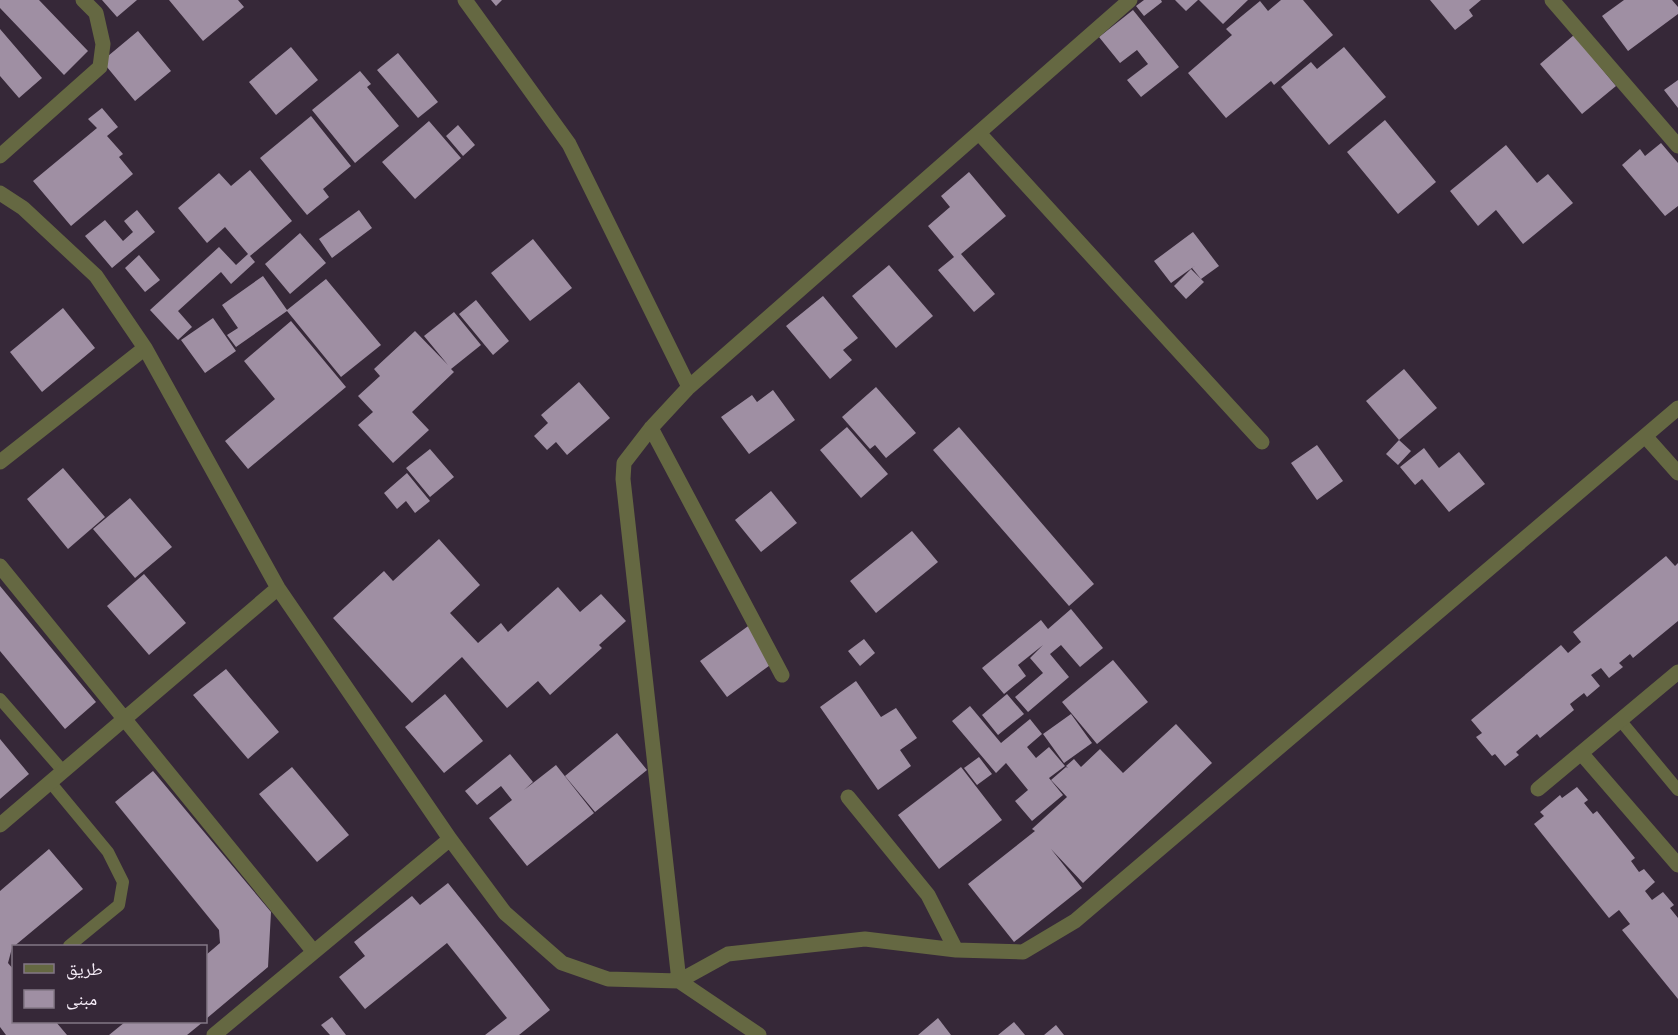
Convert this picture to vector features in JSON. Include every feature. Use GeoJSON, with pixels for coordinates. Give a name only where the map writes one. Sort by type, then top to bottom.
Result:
{"type":"FeatureCollection","features":[{"type":"Feature","properties":{"kind":"street"},"geometry":{"type":"LineString","coordinates":[[0,156],[100,67],[102,45],[96,13],[83,0]]}},
{"type":"Feature","properties":{"kind":"street"},"geometry":{"type":"LineString","coordinates":[[465,0],[569,144],[689,387]]}},
{"type":"Feature","properties":{"kind":"street"},"geometry":{"type":"LineString","coordinates":[[759,1035],[679,981],[623,479],[624,463],[651,428],[689,387],[1130,0]]}},
{"type":"Feature","properties":{"kind":"street"},"geometry":{"type":"LineString","coordinates":[[1552,0],[1678,146]]}},
{"type":"Feature","properties":{"kind":"street"},"geometry":{"type":"LineString","coordinates":[[979,133],[1262,442]]}},
{"type":"Feature","properties":{"kind":"street"},"geometry":{"type":"LineString","coordinates":[[0,193],[23,208],[96,276],[145,348],[278,588],[450,839],[504,913],[562,963],[608,979],[679,981],[728,954],[865,939],[956,950],[1023,952],[1075,921],[1678,408]]}},
{"type":"Feature","properties":{"kind":"street"},"geometry":{"type":"LineString","coordinates":[[0,462],[145,348]]}},
{"type":"Feature","properties":{"kind":"street"},"geometry":{"type":"LineString","coordinates":[[651,428],[782,675]]}},
{"type":"Feature","properties":{"kind":"street"},"geometry":{"type":"LineString","coordinates":[[1646,436],[1678,473]]}},
{"type":"Feature","properties":{"kind":"street"},"geometry":{"type":"LineString","coordinates":[[0,566],[314,952]]}},
{"type":"Feature","properties":{"kind":"street"},"geometry":{"type":"LineString","coordinates":[[0,825],[278,588]]}},
{"type":"Feature","properties":{"kind":"street"},"geometry":{"type":"LineString","coordinates":[[1538,789],[1678,672]]}},
{"type":"Feature","properties":{"kind":"street"},"geometry":{"type":"LineString","coordinates":[[1581,753],[1678,865]]}},
{"type":"Feature","properties":{"kind":"street"},"geometry":{"type":"LineString","coordinates":[[848,797],[928,895],[956,950]]}},
{"type":"Feature","properties":{"kind":"street"},"geometry":{"type":"LineString","coordinates":[[214,1035],[450,839]]}},
{"type":"Feature","properties":{"kind":"lane"},"geometry":{"type":"LineString","coordinates":[[0,699],[63,771]]}},
{"type":"Feature","properties":{"kind":"lane"},"geometry":{"type":"LineString","coordinates":[[1620,720],[1678,790]]}},
{"type":"Feature","properties":{"kind":"lane"},"geometry":{"type":"LineString","coordinates":[[50,782],[108,852],[123,882],[119,905],[70,945]]}},
{"type":"Feature","properties":{"kind":"building"},"geometry":{"type":"Polygon","coordinates":[[[0,0],[39,0],[88,51],[64,75],[0,8],[0,0]]]}},
{"type":"Feature","properties":{"kind":"building"},"geometry":{"type":"Polygon","coordinates":[[[102,0],[137,0],[117,17],[102,0]]]}},
{"type":"Feature","properties":{"kind":"building"},"geometry":{"type":"Polygon","coordinates":[[[169,0],[238,0],[244,7],[203,41],[169,0]]]}},
{"type":"Feature","properties":{"kind":"building"},"geometry":{"type":"Polygon","coordinates":[[[491,0],[502,0],[496,6],[491,0]]]}},
{"type":"Feature","properties":{"kind":"building"},"geometry":{"type":"Polygon","coordinates":[[[1144,0],[1161,0],[1162,2],[1144,16],[1136,6],[1144,0]]]}},
{"type":"Feature","properties":{"kind":"building"},"geometry":{"type":"Polygon","coordinates":[[[1175,0],[1198,0],[1186,11],[1175,0]]]}},
{"type":"Feature","properties":{"kind":"building"},"geometry":{"type":"Polygon","coordinates":[[[1199,0],[1248,0],[1223,24],[1199,0]]]}},
{"type":"Feature","properties":{"kind":"building"},"geometry":{"type":"Polygon","coordinates":[[[1281,0],[1303,0],[1333,35],[1274,85],[1271,81],[1226,118],[1188,73],[1232,35],[1226,29],[1260,1],[1268,11],[1281,0]]]}},
{"type":"Feature","properties":{"kind":"building"},"geometry":{"type":"Polygon","coordinates":[[[1430,0],[1481,0],[1469,10],[1473,16],[1455,30],[1430,0]]]}},
{"type":"Feature","properties":{"kind":"building"},"geometry":{"type":"Polygon","coordinates":[[[1624,0],[1672,0],[1678,7],[1678,14],[1628,51],[1602,16],[1624,0]]]}},
{"type":"Feature","properties":{"kind":"building"},"geometry":{"type":"Polygon","coordinates":[[[1133,10],[1179,67],[1141,97],[1127,80],[1148,64],[1137,50],[1120,63],[1099,37],[1133,10]]]}},
{"type":"Feature","properties":{"kind":"building"},"geometry":{"type":"Polygon","coordinates":[[[0,29],[42,78],[19,98],[0,76],[0,29]]]}},
{"type":"Feature","properties":{"kind":"building"},"geometry":{"type":"Polygon","coordinates":[[[138,31],[171,71],[135,101],[102,61],[138,31]]]}},
{"type":"Feature","properties":{"kind":"building"},"geometry":{"type":"Polygon","coordinates":[[[1574,35],[1616,86],[1582,114],[1540,64],[1574,35]]]}},
{"type":"Feature","properties":{"kind":"building"},"geometry":{"type":"Polygon","coordinates":[[[291,47],[318,80],[276,115],[249,82],[291,47]]]}},
{"type":"Feature","properties":{"kind":"building"},"geometry":{"type":"Polygon","coordinates":[[[1344,47],[1386,97],[1329,145],[1281,87],[1311,62],[1317,69],[1344,47]]]}},
{"type":"Feature","properties":{"kind":"building"},"geometry":{"type":"Polygon","coordinates":[[[398,53],[438,102],[418,118],[377,70],[398,53]]]}},
{"type":"Feature","properties":{"kind":"building"},"geometry":{"type":"Polygon","coordinates":[[[360,71],[371,84],[367,87],[399,126],[355,163],[312,110],[360,71]]]}},
{"type":"Feature","properties":{"kind":"building"},"geometry":{"type":"Polygon","coordinates":[[[1678,80],[1678,108],[1664,90],[1678,80]]]}},
{"type":"Feature","properties":{"kind":"building"},"geometry":{"type":"Polygon","coordinates":[[[102,108],[118,127],[107,136],[123,154],[119,157],[133,174],[71,226],[33,181],[97,128],[88,119],[102,108]]]}},
{"type":"Feature","properties":{"kind":"building"},"geometry":{"type":"Polygon","coordinates":[[[311,116],[351,166],[323,189],[329,197],[307,215],[260,158],[311,116]]]}},
{"type":"Feature","properties":{"kind":"building"},"geometry":{"type":"Polygon","coordinates":[[[1385,120],[1436,182],[1398,214],[1347,152],[1385,120]]]}},
{"type":"Feature","properties":{"kind":"building"},"geometry":{"type":"Polygon","coordinates":[[[429,121],[461,158],[415,199],[382,162],[429,121]]]}},
{"type":"Feature","properties":{"kind":"building"},"geometry":{"type":"Polygon","coordinates":[[[458,125],[475,145],[463,156],[446,136],[458,125]]]}},
{"type":"Feature","properties":{"kind":"building"},"geometry":{"type":"Polygon","coordinates":[[[1661,143],[1678,163],[1678,206],[1665,216],[1622,165],[1640,149],[1645,156],[1661,143]]]}},
{"type":"Feature","properties":{"kind":"building"},"geometry":{"type":"Polygon","coordinates":[[[1506,145],[1537,183],[1548,174],[1573,203],[1523,244],[1496,210],[1478,226],[1450,191],[1506,145]]]}},
{"type":"Feature","properties":{"kind":"building"},"geometry":{"type":"Polygon","coordinates":[[[250,170],[292,221],[250,256],[255,262],[231,284],[221,272],[178,311],[192,327],[178,340],[150,310],[219,247],[236,265],[248,254],[225,227],[207,243],[178,208],[219,173],[231,186],[250,170]]]}},
{"type":"Feature","properties":{"kind":"building"},"geometry":{"type":"Polygon","coordinates":[[[969,172],[1006,216],[961,254],[995,294],[974,312],[938,270],[954,257],[928,226],[950,207],[941,196],[969,172]]]}},
{"type":"Feature","properties":{"kind":"building"},"geometry":{"type":"Polygon","coordinates":[[[137,210],[155,232],[112,268],[85,236],[105,220],[123,241],[133,232],[124,221],[137,210]]]}},
{"type":"Feature","properties":{"kind":"building"},"geometry":{"type":"Polygon","coordinates":[[[359,210],[372,228],[332,258],[319,239],[359,210]]]}},
{"type":"Feature","properties":{"kind":"building"},"geometry":{"type":"Polygon","coordinates":[[[1193,232],[1219,266],[1201,279],[1192,268],[1196,265],[1171,283],[1154,261],[1193,232]]]}},
{"type":"Feature","properties":{"kind":"building"},"geometry":{"type":"Polygon","coordinates":[[[300,233],[326,263],[290,294],[265,264],[300,233]]]}},
{"type":"Feature","properties":{"kind":"building"},"geometry":{"type":"Polygon","coordinates":[[[533,239],[572,288],[530,321],[491,273],[533,239]]]}},
{"type":"Feature","properties":{"kind":"building"},"geometry":{"type":"Polygon","coordinates":[[[139,255],[160,280],[145,292],[125,268],[139,255]]]}},
{"type":"Feature","properties":{"kind":"building"},"geometry":{"type":"Polygon","coordinates":[[[889,265],[933,316],[896,348],[852,296],[889,265]]]}},
{"type":"Feature","properties":{"kind":"building"},"geometry":{"type":"Polygon","coordinates":[[[1191,269],[1204,282],[1186,299],[1174,286],[1191,269]]]}},
{"type":"Feature","properties":{"kind":"building"},"geometry":{"type":"Polygon","coordinates":[[[263,276],[287,310],[326,279],[381,345],[341,377],[287,311],[236,347],[227,335],[238,328],[222,305],[263,276]]]}},
{"type":"Feature","properties":{"kind":"building"},"geometry":{"type":"Polygon","coordinates":[[[823,296],[858,338],[843,350],[852,360],[830,379],[786,326],[823,296]]]}},
{"type":"Feature","properties":{"kind":"building"},"geometry":{"type":"Polygon","coordinates":[[[476,300],[509,341],[493,355],[459,314],[476,300]]]}},
{"type":"Feature","properties":{"kind":"building"},"geometry":{"type":"Polygon","coordinates":[[[63,308],[95,348],[42,392],[10,352],[63,308]]]}},
{"type":"Feature","properties":{"kind":"building"},"geometry":{"type":"Polygon","coordinates":[[[454,312],[481,345],[451,369],[454,372],[412,412],[429,430],[393,463],[358,425],[373,412],[358,396],[380,376],[374,369],[415,331],[448,365],[424,336],[454,312]]]}},
{"type":"Feature","properties":{"kind":"building"},"geometry":{"type":"Polygon","coordinates":[[[213,318],[236,351],[205,373],[181,340],[213,318]]]}},
{"type":"Feature","properties":{"kind":"building"},"geometry":{"type":"Polygon","coordinates":[[[291,321],[346,387],[248,469],[225,441],[275,399],[244,361],[291,321]]]}},
{"type":"Feature","properties":{"kind":"building"},"geometry":{"type":"Polygon","coordinates":[[[1404,369],[1437,408],[1399,440],[1366,401],[1404,369]]]}},
{"type":"Feature","properties":{"kind":"building"},"geometry":{"type":"Polygon","coordinates":[[[579,382],[610,418],[567,455],[556,442],[547,450],[534,436],[548,423],[541,415],[579,382]]]}},
{"type":"Feature","properties":{"kind":"building"},"geometry":{"type":"Polygon","coordinates":[[[876,387],[916,433],[886,458],[875,445],[870,449],[842,417],[876,387]]]}},
{"type":"Feature","properties":{"kind":"building"},"geometry":{"type":"Polygon","coordinates":[[[773,390],[795,420],[749,454],[721,417],[752,395],[757,402],[773,390]]]}},
{"type":"Feature","properties":{"kind":"building"},"geometry":{"type":"Polygon","coordinates":[[[847,427],[888,474],[861,498],[820,450],[847,427]]]}},
{"type":"Feature","properties":{"kind":"building"},"geometry":{"type":"Polygon","coordinates":[[[959,427],[1094,584],[1069,606],[933,450],[959,427]]]}},
{"type":"Feature","properties":{"kind":"building"},"geometry":{"type":"Polygon","coordinates":[[[1399,440],[1411,451],[1398,465],[1386,454],[1399,440]]]}},
{"type":"Feature","properties":{"kind":"building"},"geometry":{"type":"Polygon","coordinates":[[[1317,445],[1343,481],[1317,500],[1291,463],[1317,445]]]}},
{"type":"Feature","properties":{"kind":"building"},"geometry":{"type":"Polygon","coordinates":[[[1424,448],[1439,468],[1459,452],[1485,484],[1449,512],[1422,479],[1415,485],[1400,467],[1424,448]]]}},
{"type":"Feature","properties":{"kind":"building"},"geometry":{"type":"Polygon","coordinates":[[[430,449],[454,477],[430,497],[406,468],[430,449]]]}},
{"type":"Feature","properties":{"kind":"building"},"geometry":{"type":"Polygon","coordinates":[[[63,468],[105,517],[68,549],[27,499],[63,468]]]}},
{"type":"Feature","properties":{"kind":"building"},"geometry":{"type":"Polygon","coordinates":[[[407,473],[430,501],[415,513],[406,501],[397,509],[384,493],[407,473]]]}},
{"type":"Feature","properties":{"kind":"building"},"geometry":{"type":"Polygon","coordinates":[[[771,491],[797,523],[761,552],[735,520],[771,491]]]}},
{"type":"Feature","properties":{"kind":"building"},"geometry":{"type":"Polygon","coordinates":[[[130,498],[172,547],[135,578],[93,529],[130,498]]]}},
{"type":"Feature","properties":{"kind":"building"},"geometry":{"type":"Polygon","coordinates":[[[912,531],[938,562],[876,613],[850,581],[912,531]]]}},
{"type":"Feature","properties":{"kind":"building"},"geometry":{"type":"Polygon","coordinates":[[[439,539],[480,585],[450,613],[478,643],[501,623],[508,632],[558,587],[580,612],[601,594],[626,621],[599,645],[602,648],[550,695],[538,681],[507,708],[462,657],[412,703],[333,618],[384,571],[393,581],[439,539]]]}},
{"type":"Feature","properties":{"kind":"building"},"geometry":{"type":"Polygon","coordinates":[[[1666,556],[1675,566],[1678,563],[1678,621],[1633,658],[1630,654],[1619,663],[1623,667],[1609,678],[1601,668],[1591,675],[1600,686],[1587,697],[1584,693],[1570,704],[1574,710],[1540,738],[1537,734],[1516,752],[1519,755],[1505,766],[1495,754],[1492,756],[1476,737],[1482,733],[1471,720],[1561,645],[1568,653],[1581,642],[1573,632],[1666,556]]]}},
{"type":"Feature","properties":{"kind":"building"},"geometry":{"type":"Polygon","coordinates":[[[144,574],[186,623],[149,655],[107,606],[144,574]]]}},
{"type":"Feature","properties":{"kind":"building"},"geometry":{"type":"Polygon","coordinates":[[[0,586],[96,702],[65,729],[0,651],[0,586]]]}},
{"type":"Feature","properties":{"kind":"building"},"geometry":{"type":"Polygon","coordinates":[[[1071,609],[1103,648],[1080,667],[1061,645],[1050,654],[1069,677],[1028,712],[1015,697],[1043,673],[1030,658],[1043,645],[1018,665],[1026,676],[1004,694],[982,668],[1041,620],[1048,629],[1071,609]]]}},
{"type":"Feature","properties":{"kind":"building"},"geometry":{"type":"Polygon","coordinates":[[[751,624],[777,660],[727,697],[700,661],[751,624]]]}},
{"type":"Feature","properties":{"kind":"building"},"geometry":{"type":"Polygon","coordinates":[[[864,639],[875,653],[860,666],[848,651],[864,639]]]}},
{"type":"Feature","properties":{"kind":"building"},"geometry":{"type":"Polygon","coordinates":[[[1113,660],[1148,702],[1097,744],[1062,702],[1113,660]]]}},
{"type":"Feature","properties":{"kind":"building"},"geometry":{"type":"Polygon","coordinates":[[[226,669],[279,732],[248,759],[193,695],[226,669]]]}},
{"type":"Feature","properties":{"kind":"building"},"geometry":{"type":"Polygon","coordinates":[[[856,681],[881,717],[896,708],[917,738],[900,750],[911,766],[878,790],[820,707],[856,681]]]}},
{"type":"Feature","properties":{"kind":"building"},"geometry":{"type":"Polygon","coordinates":[[[445,694],[483,741],[444,773],[405,727],[445,694]]]}},
{"type":"Feature","properties":{"kind":"building"},"geometry":{"type":"Polygon","coordinates":[[[1007,694],[1024,714],[998,735],[982,715],[1007,694]]]}},
{"type":"Feature","properties":{"kind":"building"},"geometry":{"type":"Polygon","coordinates":[[[970,706],[1001,743],[1030,719],[1042,734],[1027,747],[1036,758],[1049,747],[1065,766],[1049,778],[1063,795],[1032,821],[1015,801],[1028,790],[1006,763],[996,773],[952,721],[970,706]]]}},
{"type":"Feature","properties":{"kind":"building"},"geometry":{"type":"Polygon","coordinates":[[[1071,714],[1092,743],[1064,763],[1043,734],[1071,714]]]}},
{"type":"Feature","properties":{"kind":"building"},"geometry":{"type":"Polygon","coordinates":[[[1176,724],[1212,763],[1083,883],[1051,849],[1082,888],[1014,942],[968,884],[1035,831],[1032,829],[1067,797],[1051,780],[1066,767],[1068,768],[1066,766],[1074,759],[1081,767],[1100,749],[1123,773],[1176,724]]]}},
{"type":"Feature","properties":{"kind":"building"},"geometry":{"type":"Polygon","coordinates":[[[617,733],[647,770],[595,812],[565,776],[617,733]]]}},
{"type":"Feature","properties":{"kind":"building"},"geometry":{"type":"Polygon","coordinates":[[[0,739],[29,774],[0,799],[0,739]]]}},
{"type":"Feature","properties":{"kind":"building"},"geometry":{"type":"Polygon","coordinates":[[[510,754],[533,782],[524,790],[556,765],[594,813],[527,866],[489,818],[512,800],[501,786],[477,805],[465,791],[510,754]]]}},
{"type":"Feature","properties":{"kind":"building"},"geometry":{"type":"Polygon","coordinates":[[[979,757],[992,774],[977,785],[964,768],[979,757]]]}},
{"type":"Feature","properties":{"kind":"building"},"geometry":{"type":"Polygon","coordinates":[[[292,767],[349,835],[317,862],[259,794],[292,767]]]}},
{"type":"Feature","properties":{"kind":"building"},"geometry":{"type":"Polygon","coordinates":[[[961,767],[1002,820],[939,869],[898,815],[961,767]]]}},
{"type":"Feature","properties":{"kind":"building"},"geometry":{"type":"Polygon","coordinates":[[[153,771],[271,912],[268,967],[207,1018],[207,954],[220,943],[219,930],[115,802],[153,771]]]}},
{"type":"Feature","properties":{"kind":"building"},"geometry":{"type":"Polygon","coordinates":[[[1577,787],[1588,800],[1584,803],[1593,814],[1597,811],[1635,858],[1631,861],[1639,872],[1644,869],[1655,882],[1645,891],[1652,900],[1663,892],[1674,905],[1670,908],[1678,918],[1678,999],[1622,930],[1630,924],[1619,910],[1609,918],[1534,824],[1544,816],[1540,812],[1560,795],[1562,798],[1577,787]]]}},
{"type":"Feature","properties":{"kind":"building"},"geometry":{"type":"Polygon","coordinates":[[[49,849],[83,889],[16,945],[12,945],[8,963],[12,968],[12,1023],[57,1023],[67,1035],[6,1035],[0,1027],[0,891],[49,849]]]}},
{"type":"Feature","properties":{"kind":"building"},"geometry":{"type":"Polygon","coordinates":[[[448,883],[550,1010],[519,1035],[485,1035],[507,1018],[447,943],[365,1009],[339,977],[365,956],[354,942],[412,896],[420,905],[448,883]]]}},
{"type":"Feature","properties":{"kind":"building"},"geometry":{"type":"Polygon","coordinates":[[[332,1017],[346,1035],[330,1035],[321,1025],[332,1017]]]}},
{"type":"Feature","properties":{"kind":"building"},"geometry":{"type":"Polygon","coordinates":[[[938,1018],[951,1035],[918,1035],[938,1018]]]}},
{"type":"Feature","properties":{"kind":"building"},"geometry":{"type":"Polygon","coordinates":[[[1014,1022],[1025,1035],[998,1035],[1014,1022]]]}},
{"type":"Feature","properties":{"kind":"building"},"geometry":{"type":"Polygon","coordinates":[[[124,1023],[202,1023],[187,1035],[109,1035],[124,1023]]]}},
{"type":"Feature","properties":{"kind":"building"},"geometry":{"type":"Polygon","coordinates":[[[1056,1025],[1064,1035],[1044,1035],[1056,1025]]]}}]}
